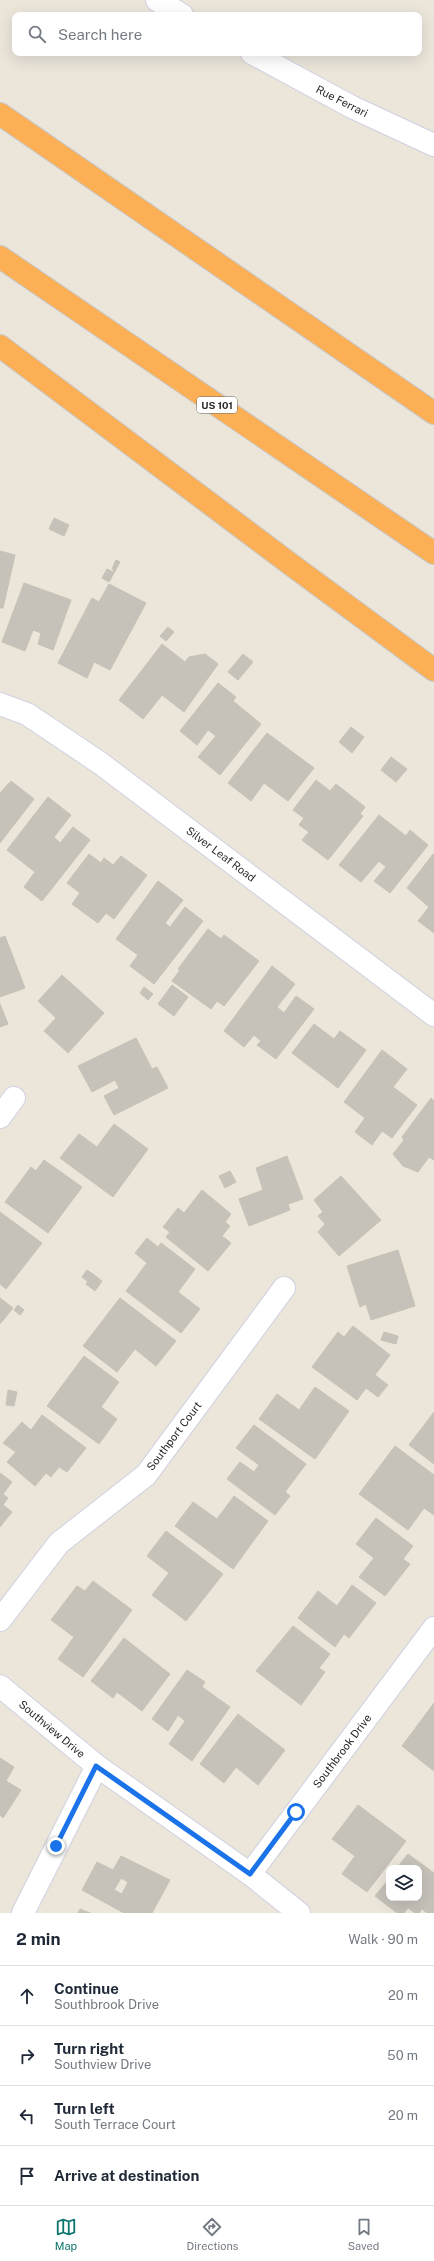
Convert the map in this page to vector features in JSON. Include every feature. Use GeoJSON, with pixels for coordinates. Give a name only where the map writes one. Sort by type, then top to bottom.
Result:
{"type":"FeatureCollection","features":[{"type":"Feature","properties":{"kind":"highway"},"geometry":{"type":"LineString","coordinates":[[0,114],[434,413]]}},
{"type":"Feature","properties":{"kind":"highway","name":"US 101"},"geometry":{"type":"LineString","coordinates":[[0,257],[434,553]]}},
{"type":"Feature","properties":{"kind":"highway"},"geometry":{"type":"LineString","coordinates":[[0,346],[434,670]]}},
{"type":"Feature","properties":{"kind":"street"},"geometry":{"type":"LineString","coordinates":[[157,0],[177,12]]}},
{"type":"Feature","properties":{"kind":"street","name":"Rue Ferrari"},"geometry":{"type":"LineString","coordinates":[[258,56],[352,107],[434,146]]}},
{"type":"Feature","properties":{"kind":"street","name":"Silver Leaf Road"},"geometry":{"type":"LineString","coordinates":[[0,704],[27,714],[100,763],[434,1015]]}},
{"type":"Feature","properties":{"kind":"street"},"geometry":{"type":"LineString","coordinates":[[0,1116],[14,1098]]}},
{"type":"Feature","properties":{"kind":"street","name":"Southport Court"},"geometry":{"type":"LineString","coordinates":[[0,1620],[59,1544],[146,1475],[284,1288]]}},
{"type":"Feature","properties":{"kind":"street","name":"Southbrook Drive"},"geometry":{"type":"LineString","coordinates":[[250,1874],[434,1628]]}},
{"type":"Feature","properties":{"kind":"street","name":"Southview Drive"},"geometry":{"type":"LineString","coordinates":[[0,1686],[96,1766],[250,1874],[299,1913]]}},
{"type":"Feature","properties":{"kind":"street"},"geometry":{"type":"LineString","coordinates":[[23,1913],[96,1766]]}},
{"type":"Feature","properties":{"kind":"building"},"geometry":{"type":"Polygon","coordinates":[[[54,518],[69,525],[64,536],[49,529],[54,518]]]}},
{"type":"Feature","properties":{"kind":"building"},"geometry":{"type":"Polygon","coordinates":[[[0,551],[15,555],[3,608],[0,608],[0,551]]]}},
{"type":"Feature","properties":{"kind":"building"},"geometry":{"type":"Polygon","coordinates":[[[116,560],[120,562],[109,582],[102,578],[107,569],[113,572],[114,570],[112,569],[116,560]]]}},
{"type":"Feature","properties":{"kind":"building"},"geometry":{"type":"Polygon","coordinates":[[[24,583],[71,600],[53,650],[38,644],[41,633],[33,630],[25,651],[2,642],[24,583]]]}},
{"type":"Feature","properties":{"kind":"building"},"geometry":{"type":"Polygon","coordinates":[[[109,584],[146,603],[110,670],[94,662],[87,678],[58,663],[92,598],[99,602],[109,584]]]}},
{"type":"Feature","properties":{"kind":"building"},"geometry":{"type":"Polygon","coordinates":[[[168,627],[174,632],[166,641],[160,636],[168,627]]]}},
{"type":"Feature","properties":{"kind":"building"},"geometry":{"type":"Polygon","coordinates":[[[162,644],[185,662],[189,657],[205,654],[218,664],[184,712],[162,695],[143,719],[119,700],[162,644]]]}},
{"type":"Feature","properties":{"kind":"building"},"geometry":{"type":"Polygon","coordinates":[[[243,654],[253,662],[238,680],[228,672],[243,654]]]}},
{"type":"Feature","properties":{"kind":"building"},"geometry":{"type":"Polygon","coordinates":[[[218,683],[236,697],[233,701],[261,724],[220,775],[198,757],[216,736],[208,730],[197,745],[180,731],[218,683]]]}},
{"type":"Feature","properties":{"kind":"building"},"geometry":{"type":"Polygon","coordinates":[[[351,727],[364,737],[352,753],[339,742],[351,727]]]}},
{"type":"Feature","properties":{"kind":"building"},"geometry":{"type":"Polygon","coordinates":[[[267,733],[314,768],[288,801],[264,783],[251,801],[228,783],[267,733]]]}},
{"type":"Feature","properties":{"kind":"building"},"geometry":{"type":"Polygon","coordinates":[[[391,757],[407,769],[396,782],[381,770],[391,757]]]}},
{"type":"Feature","properties":{"kind":"building"},"geometry":{"type":"Polygon","coordinates":[[[316,780],[330,791],[336,784],[365,807],[360,814],[363,816],[328,860],[302,840],[309,832],[299,825],[304,818],[293,810],[316,780]]]}},
{"type":"Feature","properties":{"kind":"building"},"geometry":{"type":"Polygon","coordinates":[[[11,781],[34,799],[0,843],[0,793],[11,781]]]}},
{"type":"Feature","properties":{"kind":"building"},"geometry":{"type":"Polygon","coordinates":[[[48,797],[71,815],[54,837],[60,843],[73,827],[90,840],[42,901],[24,887],[35,872],[7,850],[48,797]]]}},
{"type":"Feature","properties":{"kind":"building"},"geometry":{"type":"Polygon","coordinates":[[[379,815],[406,836],[410,830],[428,845],[390,893],[374,881],[386,867],[379,861],[361,882],[339,865],[379,815]]]}},
{"type":"Feature","properties":{"kind":"building"},"geometry":{"type":"Polygon","coordinates":[[[89,854],[101,863],[104,858],[113,865],[121,856],[147,875],[114,919],[106,913],[98,923],[72,904],[80,893],[67,883],[89,854]]]}},
{"type":"Feature","properties":{"kind":"building"},"geometry":{"type":"Polygon","coordinates":[[[433,854],[434,933],[418,921],[429,907],[407,888],[433,854]]]}},
{"type":"Feature","properties":{"kind":"building"},"geometry":{"type":"Polygon","coordinates":[[[158,881],[183,900],[165,923],[170,927],[185,907],[203,921],[154,984],[130,966],[138,955],[116,939],[158,881]]]}},
{"type":"Feature","properties":{"kind":"building"},"geometry":{"type":"Polygon","coordinates":[[[208,929],[221,939],[224,935],[259,961],[224,1006],[217,1001],[211,1009],[172,981],[180,970],[178,969],[208,929]]]}},
{"type":"Feature","properties":{"kind":"building"},"geometry":{"type":"Polygon","coordinates":[[[5,936],[25,988],[0,997],[0,938],[5,936]]]}},
{"type":"Feature","properties":{"kind":"building"},"geometry":{"type":"Polygon","coordinates":[[[272,966],[295,984],[277,1007],[284,1013],[296,996],[314,1009],[276,1059],[257,1045],[261,1041],[254,1035],[244,1047],[224,1031],[272,966]]]}},
{"type":"Feature","properties":{"kind":"building"},"geometry":{"type":"Polygon","coordinates":[[[62,975],[104,1013],[68,1053],[44,1031],[56,1018],[38,1001],[62,975]]]}},
{"type":"Feature","properties":{"kind":"building"},"geometry":{"type":"Polygon","coordinates":[[[172,985],[188,997],[174,1016],[158,1004],[172,985]]]}},
{"type":"Feature","properties":{"kind":"building"},"geometry":{"type":"Polygon","coordinates":[[[144,987],[153,994],[148,1000],[140,993],[144,987]]]}},
{"type":"Feature","properties":{"kind":"building"},"geometry":{"type":"Polygon","coordinates":[[[0,1004],[8,1024],[0,1027],[0,1004]]]}},
{"type":"Feature","properties":{"kind":"building"},"geometry":{"type":"Polygon","coordinates":[[[314,1024],[334,1039],[340,1031],[366,1050],[338,1088],[292,1053],[314,1024]]]}},
{"type":"Feature","properties":{"kind":"building"},"geometry":{"type":"Polygon","coordinates":[[[136,1038],[152,1069],[157,1067],[168,1088],[114,1115],[104,1096],[119,1088],[115,1080],[92,1092],[78,1066],[136,1038]]]}},
{"type":"Feature","properties":{"kind":"building"},"geometry":{"type":"Polygon","coordinates":[[[382,1050],[407,1069],[393,1087],[417,1105],[392,1138],[382,1131],[372,1145],[355,1132],[365,1118],[344,1102],[382,1050]]]}},
{"type":"Feature","properties":{"kind":"building"},"geometry":{"type":"Polygon","coordinates":[[[431,1098],[434,1101],[434,1160],[429,1157],[418,1172],[403,1166],[393,1154],[404,1140],[402,1137],[431,1098]]]}},
{"type":"Feature","properties":{"kind":"building"},"geometry":{"type":"Polygon","coordinates":[[[114,1124],[148,1149],[113,1197],[60,1158],[79,1134],[97,1147],[114,1124]]]}},
{"type":"Feature","properties":{"kind":"building"},"geometry":{"type":"Polygon","coordinates":[[[287,1156],[303,1199],[288,1204],[290,1210],[249,1226],[239,1199],[263,1190],[256,1168],[287,1156]]]}},
{"type":"Feature","properties":{"kind":"building"},"geometry":{"type":"Polygon","coordinates":[[[44,1160],[82,1187],[48,1233],[5,1202],[31,1167],[36,1171],[44,1160]]]}},
{"type":"Feature","properties":{"kind":"building"},"geometry":{"type":"Polygon","coordinates":[[[230,1171],[236,1182],[225,1188],[219,1176],[230,1171]]]}},
{"type":"Feature","properties":{"kind":"building"},"geometry":{"type":"Polygon","coordinates":[[[341,1176],[381,1220],[339,1256],[318,1232],[325,1224],[318,1216],[323,1212],[314,1200],[341,1176]]]}},
{"type":"Feature","properties":{"kind":"building"},"geometry":{"type":"Polygon","coordinates":[[[202,1190],[231,1214],[225,1222],[230,1226],[222,1236],[231,1243],[208,1271],[166,1237],[170,1232],[163,1227],[178,1208],[184,1213],[202,1190]]]}},
{"type":"Feature","properties":{"kind":"building"},"geometry":{"type":"Polygon","coordinates":[[[0,1212],[42,1243],[6,1289],[0,1284],[0,1212]]]}},
{"type":"Feature","properties":{"kind":"building"},"geometry":{"type":"Polygon","coordinates":[[[147,1238],[158,1247],[161,1243],[195,1269],[178,1292],[200,1309],[181,1333],[126,1291],[147,1263],[135,1253],[147,1238]]]}},
{"type":"Feature","properties":{"kind":"building"},"geometry":{"type":"Polygon","coordinates":[[[398,1250],[415,1306],[371,1320],[366,1304],[360,1307],[347,1266],[398,1250]]]}},
{"type":"Feature","properties":{"kind":"building"},"geometry":{"type":"Polygon","coordinates":[[[87,1270],[93,1274],[87,1281],[82,1277],[87,1270]]]}},
{"type":"Feature","properties":{"kind":"building"},"geometry":{"type":"Polygon","coordinates":[[[93,1274],[102,1281],[95,1291],[86,1284],[93,1274]]]}},
{"type":"Feature","properties":{"kind":"building"},"geometry":{"type":"Polygon","coordinates":[[[0,1298],[13,1308],[0,1324],[0,1298]]]}},
{"type":"Feature","properties":{"kind":"building"},"geometry":{"type":"Polygon","coordinates":[[[120,1298],[176,1341],[156,1366],[135,1349],[117,1372],[83,1346],[120,1298]]]}},
{"type":"Feature","properties":{"kind":"building"},"geometry":{"type":"Polygon","coordinates":[[[18,1305],[24,1310],[20,1315],[14,1310],[18,1305]]]}},
{"type":"Feature","properties":{"kind":"building"},"geometry":{"type":"Polygon","coordinates":[[[353,1326],[390,1355],[375,1375],[388,1385],[378,1397],[366,1388],[357,1400],[312,1367],[338,1332],[344,1337],[353,1326]]]}},
{"type":"Feature","properties":{"kind":"building"},"geometry":{"type":"Polygon","coordinates":[[[384,1332],[398,1336],[396,1344],[381,1340],[384,1332]]]}},
{"type":"Feature","properties":{"kind":"building"},"geometry":{"type":"Polygon","coordinates":[[[84,1356],[119,1382],[101,1407],[117,1419],[99,1444],[47,1406],[84,1356]]]}},
{"type":"Feature","properties":{"kind":"building"},"geometry":{"type":"Polygon","coordinates":[[[315,1387],[349,1411],[315,1459],[259,1419],[277,1394],[299,1410],[315,1387]]]}},
{"type":"Feature","properties":{"kind":"building"},"geometry":{"type":"Polygon","coordinates":[[[8,1390],[17,1392],[14,1406],[6,1405],[8,1390]]]}},
{"type":"Feature","properties":{"kind":"building"},"geometry":{"type":"Polygon","coordinates":[[[434,1412],[434,1464],[409,1445],[434,1412]]]}},
{"type":"Feature","properties":{"kind":"building"},"geometry":{"type":"Polygon","coordinates":[[[42,1415],[86,1448],[67,1472],[59,1467],[51,1477],[46,1473],[35,1486],[7,1462],[16,1452],[3,1443],[22,1422],[31,1430],[42,1415]]]}},
{"type":"Feature","properties":{"kind":"building"},"geometry":{"type":"Polygon","coordinates":[[[254,1425],[306,1464],[285,1492],[290,1496],[275,1515],[227,1479],[240,1462],[254,1472],[259,1465],[236,1448],[254,1425]]]}},
{"type":"Feature","properties":{"kind":"building"},"geometry":{"type":"Polygon","coordinates":[[[395,1446],[434,1475],[434,1515],[424,1508],[408,1530],[359,1494],[395,1446]]]}},
{"type":"Feature","properties":{"kind":"building"},"geometry":{"type":"Polygon","coordinates":[[[0,1473],[12,1482],[3,1494],[8,1498],[3,1505],[12,1512],[0,1527],[0,1473]]]}},
{"type":"Feature","properties":{"kind":"building"},"geometry":{"type":"Polygon","coordinates":[[[234,1496],[268,1521],[233,1569],[175,1526],[193,1502],[217,1519],[234,1496]]]}},
{"type":"Feature","properties":{"kind":"building"},"geometry":{"type":"Polygon","coordinates":[[[376,1518],[413,1546],[403,1559],[410,1564],[385,1596],[359,1577],[374,1558],[356,1544],[376,1518]]]}},
{"type":"Feature","properties":{"kind":"building"},"geometry":{"type":"Polygon","coordinates":[[[166,1531],[223,1574],[186,1621],[152,1595],[169,1573],[147,1556],[166,1531]]]}},
{"type":"Feature","properties":{"kind":"building"},"geometry":{"type":"Polygon","coordinates":[[[93,1581],[132,1610],[83,1677],[58,1659],[74,1637],[51,1620],[77,1586],[85,1591],[93,1581]]]}},
{"type":"Feature","properties":{"kind":"building"},"geometry":{"type":"Polygon","coordinates":[[[352,1585],[376,1603],[349,1638],[344,1634],[335,1647],[298,1618],[318,1591],[337,1606],[352,1585]]]}},
{"type":"Feature","properties":{"kind":"building"},"geometry":{"type":"Polygon","coordinates":[[[293,1626],[330,1654],[319,1668],[325,1672],[301,1705],[256,1671],[293,1626]]]}},
{"type":"Feature","properties":{"kind":"building"},"geometry":{"type":"Polygon","coordinates":[[[124,1638],[170,1674],[142,1711],[117,1692],[113,1698],[91,1681],[124,1638]]]}},
{"type":"Feature","properties":{"kind":"building"},"geometry":{"type":"Polygon","coordinates":[[[187,1670],[205,1682],[202,1687],[230,1707],[192,1761],[169,1744],[185,1721],[178,1715],[168,1731],[152,1719],[187,1670]]]}},
{"type":"Feature","properties":{"kind":"building"},"geometry":{"type":"Polygon","coordinates":[[[434,1703],[434,1771],[402,1746],[434,1703]]]}},
{"type":"Feature","properties":{"kind":"building"},"geometry":{"type":"Polygon","coordinates":[[[238,1714],[285,1750],[258,1785],[236,1767],[224,1783],[200,1764],[238,1714]]]}},
{"type":"Feature","properties":{"kind":"building"},"geometry":{"type":"Polygon","coordinates":[[[0,1758],[14,1767],[6,1781],[21,1790],[3,1818],[0,1815],[0,1758]]]}},
{"type":"Feature","properties":{"kind":"building"},"geometry":{"type":"Polygon","coordinates":[[[358,1805],[406,1841],[388,1865],[386,1865],[386,1867],[367,1892],[342,1874],[355,1856],[332,1839],[358,1805]]]}},
{"type":"Feature","properties":{"kind":"building"},"geometry":{"type":"Polygon","coordinates":[[[408,1854],[434,1873],[434,1913],[427,1913],[422,1909],[419,1913],[415,1913],[408,1908],[404,1913],[397,1913],[375,1896],[386,1883],[386,1901],[422,1901],[422,1865],[399,1865],[408,1854]]]}},
{"type":"Feature","properties":{"kind":"building"},"geometry":{"type":"Polygon","coordinates":[[[121,1856],[170,1880],[152,1913],[124,1913],[82,1890],[97,1862],[113,1870],[121,1856]],[[121,1878],[114,1890],[122,1894],[128,1882],[121,1878]]]}},
{"type":"Feature","properties":{"kind":"building"},"geometry":{"type":"Polygon","coordinates":[[[80,1909],[90,1913],[78,1913],[80,1909]]]}},
{"type":"Feature","properties":{"kind":"route"},"geometry":{"type":"LineString","coordinates":[[56,1846],[96,1766],[250,1874],[296,1812]]}}]}
